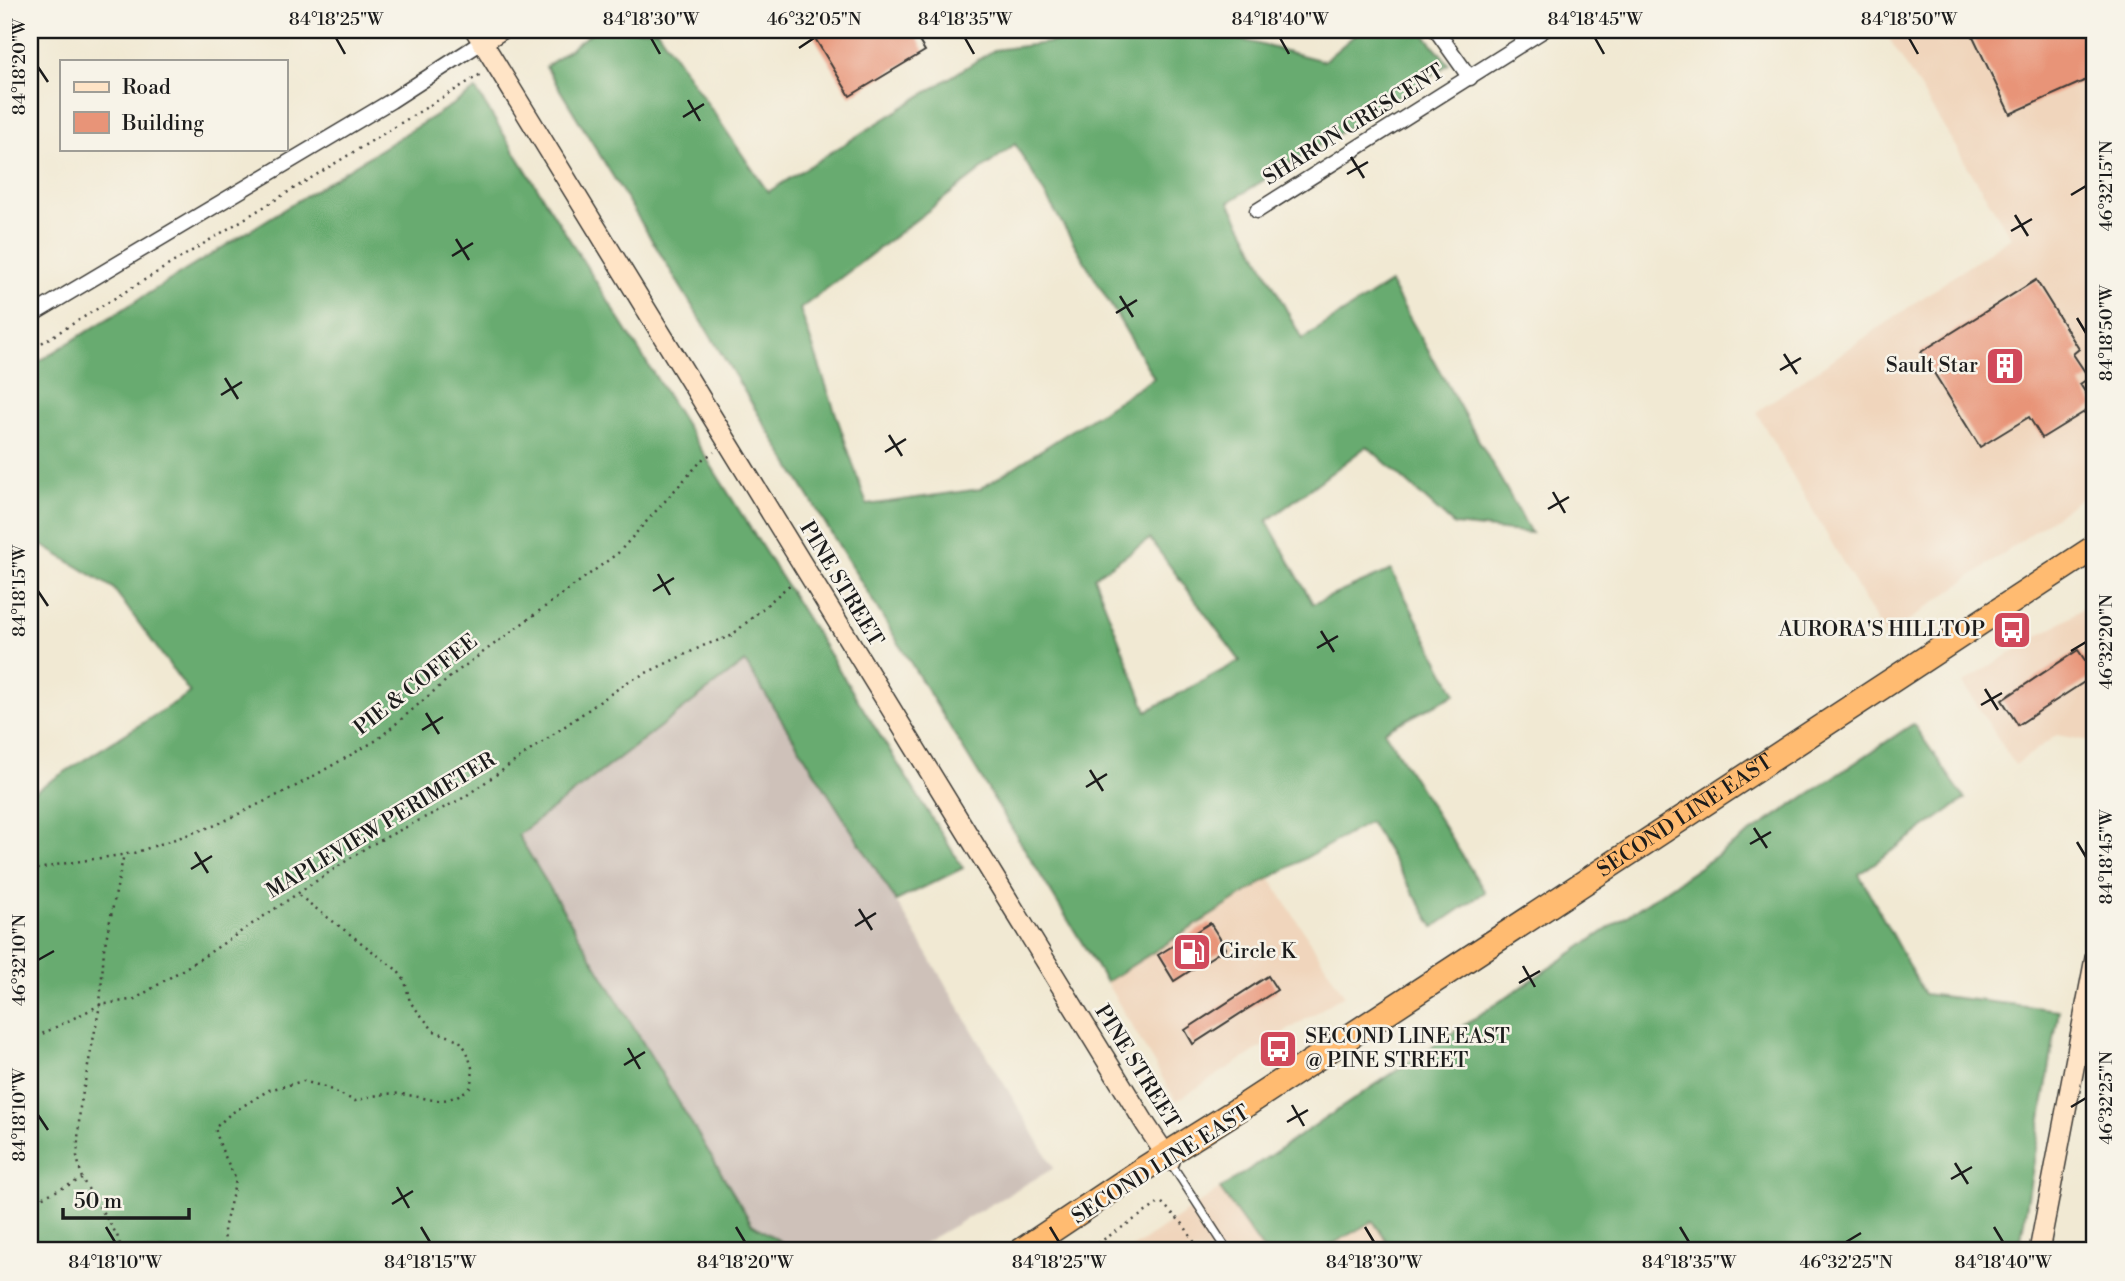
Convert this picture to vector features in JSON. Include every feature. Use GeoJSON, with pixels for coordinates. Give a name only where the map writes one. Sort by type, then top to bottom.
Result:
{"type":"FeatureCollection","features":[{"type":"Feature","properties":{"kind":"highway","name":"SECOND LINE EAST"},"geometry":{"type":"LineString","coordinates":[[1030,1245],[1167,1158],[2095,547]]}},
{"type":"Feature","properties":{"kind":"street"},"geometry":{"type":"LineString","coordinates":[[30,316],[391,101],[478,36],[501,30]]}},
{"type":"Feature","properties":{"kind":"street"},"geometry":{"type":"LineString","coordinates":[[1436,30],[1469,78]]}},
{"type":"Feature","properties":{"kind":"street","name":"SHARON CRESCENT"},"geometry":{"type":"LineString","coordinates":[[1256,211],[1544,30]]}},
{"type":"Feature","properties":{"kind":"street","name":"PINE STREET"},"geometry":{"type":"LineString","coordinates":[[478,36],[1167,1158]]}},
{"type":"Feature","properties":{"kind":"street"},"geometry":{"type":"LineString","coordinates":[[2039,1251],[2095,958]]}},
{"type":"Feature","properties":{"kind":"lane"},"geometry":{"type":"LineString","coordinates":[[1167,1158],[1228,1251]]}},
{"type":"Feature","properties":{"kind":"path"},"geometry":{"type":"LineString","coordinates":[[30,350],[496,64]]}},
{"type":"Feature","properties":{"kind":"path","name":"PIE & COFFEE"},"geometry":{"type":"LineString","coordinates":[[30,871],[134,853],[216,825],[296,786],[377,740],[455,673],[618,553],[703,459],[728,443]]}},
{"type":"Feature","properties":{"kind":"path","name":"MAPLEVIEW PERIMETER"},"geometry":{"type":"LineString","coordinates":[[30,1040],[100,1005],[135,999],[367,847],[463,799],[629,681],[705,645],[731,636],[806,571]]}},
{"type":"Feature","properties":{"kind":"path"},"geometry":{"type":"LineString","coordinates":[[122,1251],[117,1235],[82,1179],[77,1156],[80,1107],[100,1005],[104,949],[124,854]]}},
{"type":"Feature","properties":{"kind":"path"},"geometry":{"type":"LineString","coordinates":[[230,1251],[225,1244],[224,1229],[236,1180],[215,1128],[230,1114],[269,1090],[303,1081],[325,1087],[355,1101],[398,1094],[429,1101],[456,1097],[470,1088],[473,1071],[467,1051],[459,1040],[434,1031],[415,1010],[410,1002],[405,981],[397,970],[297,894]]}},
{"type":"Feature","properties":{"kind":"path"},"geometry":{"type":"LineString","coordinates":[[30,1203],[82,1179]]}},
{"type":"Feature","properties":{"kind":"path"},"geometry":{"type":"LineString","coordinates":[[1086,1251],[1161,1202],[1183,1224],[1200,1251]]}},
{"type":"Feature","properties":{"kind":"shaded area"},"geometry":{"type":"Polygon","coordinates":[[[1884,30],[2095,30],[2095,488],[1886,637],[1756,412],[2011,237],[1884,30]]]}},
{"type":"Feature","properties":{"kind":"shaded area"},"geometry":{"type":"Polygon","coordinates":[[[2095,601],[2095,742],[2057,735],[2015,765],[1963,683],[2095,601]]]}},
{"type":"Feature","properties":{"kind":"shaded area"},"geometry":{"type":"Polygon","coordinates":[[[745,662],[896,901],[1054,1168],[910,1251],[796,1251],[752,1224],[517,835],[745,662]]]}},
{"type":"Feature","properties":{"kind":"shaded area"},"geometry":{"type":"Polygon","coordinates":[[[1270,878],[1344,995],[1176,1101],[1106,982],[1270,878]]]}},
{"type":"Feature","properties":{"kind":"shaded area"},"geometry":{"type":"Polygon","coordinates":[[[1220,1189],[1264,1251],[1128,1251],[1220,1189]]]}},
{"type":"Feature","properties":{"kind":"shaded area"},"geometry":{"type":"Polygon","coordinates":[[[1373,1221],[1393,1251],[1320,1251],[1373,1221]]]}},
{"type":"Feature","properties":{"kind":"green space"},"geometry":{"type":"Polygon","coordinates":[[[595,30],[657,30],[768,192],[994,50],[1146,30],[1204,30],[1324,61],[1361,30],[1421,30],[1449,64],[1229,202],[1302,339],[1390,283],[1531,533],[1454,525],[1367,446],[1267,521],[1313,604],[1391,570],[1456,694],[1384,731],[1485,892],[1434,927],[1370,822],[1270,878],[1106,982],[546,67],[595,30]],[[1015,144],[800,309],[867,505],[980,489],[1154,378],[1015,144]],[[1150,539],[1094,577],[1147,711],[1240,661],[1150,539]]]}},
{"type":"Feature","properties":{"kind":"green space"},"geometry":{"type":"Polygon","coordinates":[[[476,90],[963,868],[896,901],[745,662],[518,835],[752,1224],[796,1251],[30,1251],[30,794],[190,693],[113,588],[30,538],[30,367],[476,90]]]}},
{"type":"Feature","properties":{"kind":"green space"},"geometry":{"type":"Polygon","coordinates":[[[1913,724],[1965,799],[1859,874],[1924,994],[2059,1010],[2019,1251],[1393,1251],[1373,1221],[1320,1251],[1264,1251],[1220,1189],[1913,724]]]}},
{"type":"Feature","properties":{"kind":"building"},"geometry":{"type":"Polygon","coordinates":[[[810,30],[912,30],[925,51],[850,96],[810,30]]]}},
{"type":"Feature","properties":{"kind":"building"},"geometry":{"type":"Polygon","coordinates":[[[1970,30],[2095,30],[2095,76],[2010,114],[1970,30]]]}},
{"type":"Feature","properties":{"kind":"building","name":"Sault Star"},"geometry":{"type":"Polygon","coordinates":[[[2036,280],[2079,349],[2073,354],[2089,378],[2080,384],[2094,406],[2042,438],[2029,417],[1980,447],[1921,352],[2036,280]]]}},
{"type":"Feature","properties":{"kind":"building"},"geometry":{"type":"Polygon","coordinates":[[[2078,650],[2095,675],[2018,725],[2002,700],[2078,650]]]}},
{"type":"Feature","properties":{"kind":"building","name":"Circle K"},"geometry":{"type":"Polygon","coordinates":[[[1210,923],[1226,948],[1174,981],[1158,955],[1210,923]]]}},
{"type":"Feature","properties":{"kind":"building"},"geometry":{"type":"Polygon","coordinates":[[[1268,976],[1277,990],[1193,1044],[1185,1030],[1268,976]]]}},
{"type":"Feature","properties":{"kind":"place","name":"Sault Star"},"geometry":{"type":"Point","coordinates":[2005,366]}},
{"type":"Feature","properties":{"kind":"place","name":"AURORA'S HILLTOP"},"geometry":{"type":"Point","coordinates":[2012,630]}},
{"type":"Feature","properties":{"kind":"place","name":"Circle K"},"geometry":{"type":"Point","coordinates":[1192,952]}},
{"type":"Feature","properties":{"kind":"place","name":"SECOND LINE EAST @ PINE STREET"},"geometry":{"type":"Point","coordinates":[1278,1049]}}]}
